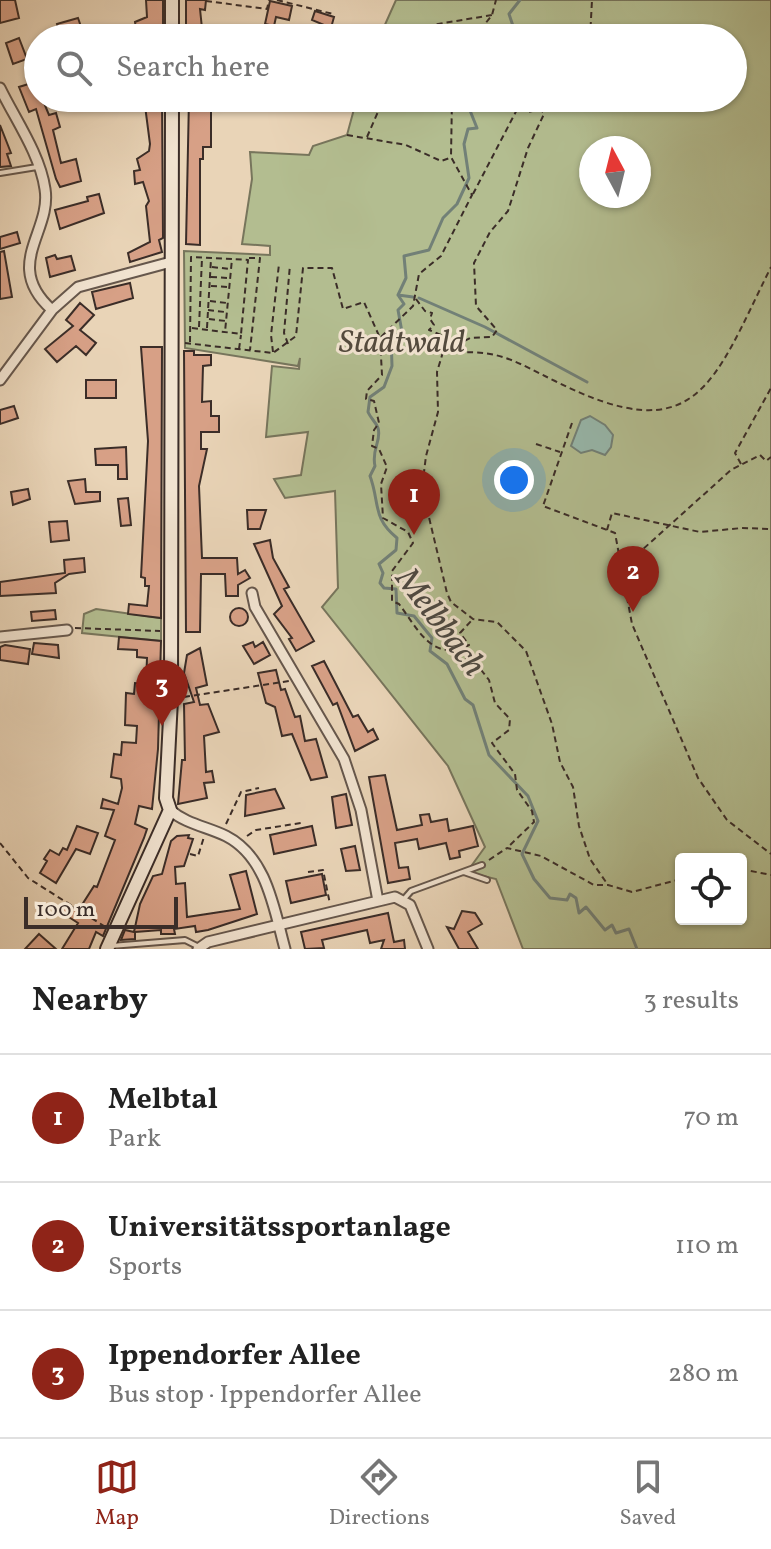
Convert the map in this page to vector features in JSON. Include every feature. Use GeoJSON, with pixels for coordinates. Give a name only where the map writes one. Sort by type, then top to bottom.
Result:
{"type":"FeatureCollection","features":[{"type":"Feature","properties":{"kind":"street"},"geometry":{"type":"LineString","coordinates":[[172,0],[172,24]]}},
{"type":"Feature","properties":{"kind":"street"},"geometry":{"type":"LineString","coordinates":[[0,88],[38,166],[46,198],[30,264],[38,291],[52,310]]}},
{"type":"Feature","properties":{"kind":"street"},"geometry":{"type":"LineString","coordinates":[[172,112],[171,699],[166,798],[170,810],[178,817],[226,836],[246,851],[262,874],[285,949]]}},
{"type":"Feature","properties":{"kind":"street"},"geometry":{"type":"LineString","coordinates":[[0,380],[52,310],[89,282],[171,262]]}},
{"type":"Feature","properties":{"kind":"street"},"geometry":{"type":"LineString","coordinates":[[252,593],[255,607],[333,738],[352,778],[378,901]]}},
{"type":"Feature","properties":{"kind":"street"},"geometry":{"type":"LineString","coordinates":[[0,637],[67,630]]}},
{"type":"Feature","properties":{"kind":"street"},"geometry":{"type":"LineString","coordinates":[[108,948],[170,810]]}},
{"type":"Feature","properties":{"kind":"street"},"geometry":{"type":"LineString","coordinates":[[198,948],[332,911],[404,899],[413,910],[428,949]]}},
{"type":"Feature","properties":{"kind":"lane"},"geometry":{"type":"LineString","coordinates":[[0,173],[38,166]]}},
{"type":"Feature","properties":{"kind":"lane"},"geometry":{"type":"LineString","coordinates":[[404,899],[411,891],[482,865]]}},
{"type":"Feature","properties":{"kind":"lane"},"geometry":{"type":"LineString","coordinates":[[464,872],[487,880]]}},
{"type":"Feature","properties":{"kind":"lane"},"geometry":{"type":"LineString","coordinates":[[108,948],[185,940],[198,948]]}},
{"type":"Feature","properties":{"kind":"path"},"geometry":{"type":"LineString","coordinates":[[206,1],[267,9],[269,0]]}},
{"type":"Feature","properties":{"kind":"path"},"geometry":{"type":"LineString","coordinates":[[277,0],[333,14]]}},
{"type":"Feature","properties":{"kind":"path"},"geometry":{"type":"LineString","coordinates":[[485,24],[492,15],[496,0]]}},
{"type":"Feature","properties":{"kind":"path"},"geometry":{"type":"LineString","coordinates":[[591,24],[592,0]]}},
{"type":"Feature","properties":{"kind":"path"},"geometry":{"type":"LineString","coordinates":[[438,24],[492,15]]}},
{"type":"Feature","properties":{"kind":"path"},"geometry":{"type":"LineString","coordinates":[[367,139],[378,112]]}},
{"type":"Feature","properties":{"kind":"path"},"geometry":{"type":"LineString","coordinates":[[452,112],[451,157],[472,195]]}},
{"type":"Feature","properties":{"kind":"path"},"geometry":{"type":"LineString","coordinates":[[380,338],[416,299],[419,274],[441,256],[516,112]]}},
{"type":"Feature","properties":{"kind":"path"},"geometry":{"type":"LineString","coordinates":[[543,112],[508,211],[490,232],[473,268],[476,306],[497,330],[495,335],[450,345],[439,362],[438,412],[426,456],[422,488],[451,602],[473,619],[497,622],[526,651],[552,724],[560,762],[573,787],[579,826],[590,859],[608,885]]}},
{"type":"Feature","properties":{"kind":"path"},"geometry":{"type":"LineString","coordinates":[[347,135],[406,145],[441,161],[451,157]]}},
{"type":"Feature","properties":{"kind":"path"},"geometry":{"type":"LineString","coordinates":[[239,350],[248,260],[252,255],[259,256],[259,267],[250,351]]}},
{"type":"Feature","properties":{"kind":"path"},"geometry":{"type":"LineString","coordinates":[[190,344],[191,257],[248,260]]}},
{"type":"Feature","properties":{"kind":"path"},"geometry":{"type":"LineString","coordinates":[[207,330],[211,257]]}},
{"type":"Feature","properties":{"kind":"path"},"geometry":{"type":"LineString","coordinates":[[199,328],[202,258]]}},
{"type":"Feature","properties":{"kind":"path"},"geometry":{"type":"LineString","coordinates":[[225,332],[232,259]]}},
{"type":"Feature","properties":{"kind":"path"},"geometry":{"type":"LineString","coordinates":[[273,353],[271,335],[279,264]]}},
{"type":"Feature","properties":{"kind":"path"},"geometry":{"type":"LineString","coordinates":[[288,345],[284,333],[290,265]]}},
{"type":"Feature","properties":{"kind":"path"},"geometry":{"type":"LineString","coordinates":[[248,266],[259,267]]}},
{"type":"Feature","properties":{"kind":"path"},"geometry":{"type":"LineString","coordinates":[[211,267],[231,269]]}},
{"type":"Feature","properties":{"kind":"path"},"geometry":{"type":"LineString","coordinates":[[416,299],[425,311],[432,313],[430,319],[434,325],[429,330],[444,338],[457,353],[496,352],[616,408],[637,413],[664,409],[704,389],[718,369],[771,267]]}},
{"type":"Feature","properties":{"kind":"path"},"geometry":{"type":"LineString","coordinates":[[171,340],[273,353],[288,345],[296,336],[303,268],[332,268],[343,309],[364,302],[380,338],[382,375],[367,391],[366,399],[374,401],[377,424],[372,446],[379,449],[387,467],[381,484],[383,518],[408,532],[413,543],[392,571],[390,590],[393,601],[399,604],[427,640],[444,651],[456,651],[469,645],[460,633],[473,619]]}},
{"type":"Feature","properties":{"kind":"path"},"geometry":{"type":"LineString","coordinates":[[247,276],[258,277]]}},
{"type":"Feature","properties":{"kind":"path"},"geometry":{"type":"LineString","coordinates":[[210,277],[230,279]]}},
{"type":"Feature","properties":{"kind":"path"},"geometry":{"type":"LineString","coordinates":[[278,278],[302,285]]}},
{"type":"Feature","properties":{"kind":"path"},"geometry":{"type":"LineString","coordinates":[[210,286],[229,287]]}},
{"type":"Feature","properties":{"kind":"path"},"geometry":{"type":"LineString","coordinates":[[246,286],[257,288]]}},
{"type":"Feature","properties":{"kind":"path"},"geometry":{"type":"LineString","coordinates":[[244,298],[256,299]]}},
{"type":"Feature","properties":{"kind":"path"},"geometry":{"type":"LineString","coordinates":[[209,301],[227,303]]}},
{"type":"Feature","properties":{"kind":"path"},"geometry":{"type":"LineString","coordinates":[[191,307],[226,312]]}},
{"type":"Feature","properties":{"kind":"path"},"geometry":{"type":"LineString","coordinates":[[243,308],[255,309]]}},
{"type":"Feature","properties":{"kind":"path"},"geometry":{"type":"LineString","coordinates":[[207,318],[226,321]]}},
{"type":"Feature","properties":{"kind":"path"},"geometry":{"type":"LineString","coordinates":[[242,318],[253,320]]}},
{"type":"Feature","properties":{"kind":"path"},"geometry":{"type":"LineString","coordinates":[[191,327],[241,334]]}},
{"type":"Feature","properties":{"kind":"path"},"geometry":{"type":"LineString","coordinates":[[241,329],[252,331]]}},
{"type":"Feature","properties":{"kind":"path"},"geometry":{"type":"LineString","coordinates":[[240,339],[251,341]]}},
{"type":"Feature","properties":{"kind":"path"},"geometry":{"type":"LineString","coordinates":[[742,465],[735,453],[771,388]]}},
{"type":"Feature","properties":{"kind":"path"},"geometry":{"type":"LineString","coordinates":[[572,423],[543,506],[615,533],[640,644],[698,778],[727,820],[771,854]]}},
{"type":"Feature","properties":{"kind":"path"},"geometry":{"type":"LineString","coordinates":[[536,444],[562,453]]}},
{"type":"Feature","properties":{"kind":"path"},"geometry":{"type":"LineString","coordinates":[[625,585],[642,550],[667,526],[731,470],[760,455],[766,461],[771,457]]}},
{"type":"Feature","properties":{"kind":"path"},"geometry":{"type":"LineString","coordinates":[[607,530],[612,513],[700,532],[771,529]]}},
{"type":"Feature","properties":{"kind":"path"},"geometry":{"type":"LineString","coordinates":[[78,627],[161,631]]}},
{"type":"Feature","properties":{"kind":"path"},"geometry":{"type":"LineString","coordinates":[[456,651],[478,666],[489,680],[495,703],[508,714],[509,730],[492,743],[515,774],[517,790],[532,811],[534,822],[509,848],[482,865]]}},
{"type":"Feature","properties":{"kind":"path"},"geometry":{"type":"LineString","coordinates":[[178,698],[247,690],[298,679]]}},
{"type":"Feature","properties":{"kind":"path"},"geometry":{"type":"LineString","coordinates":[[226,825],[241,792],[259,788]]}},
{"type":"Feature","properties":{"kind":"path"},"geometry":{"type":"LineString","coordinates":[[246,837],[256,830],[301,823]]}},
{"type":"Feature","properties":{"kind":"path"},"geometry":{"type":"LineString","coordinates":[[190,854],[198,856],[204,839]]}},
{"type":"Feature","properties":{"kind":"path"},"geometry":{"type":"LineString","coordinates":[[0,843],[28,878],[115,933]]}},
{"type":"Feature","properties":{"kind":"path"},"geometry":{"type":"LineString","coordinates":[[509,848],[533,853],[594,885],[608,885],[632,892],[675,881]]}},
{"type":"Feature","properties":{"kind":"path"},"geometry":{"type":"LineString","coordinates":[[308,872],[323,870],[332,911]]}},
{"type":"Feature","properties":{"kind":"path"},"geometry":{"type":"LineString","coordinates":[[747,870],[771,875]]}},
{"type":"Feature","properties":{"kind":"green space","name":"Stadtwald"},"geometry":{"type":"Polygon","coordinates":[[[396,0],[771,0],[771,949],[523,949],[496,879],[467,872],[485,847],[448,766],[322,607],[338,588],[335,491],[285,498],[274,479],[301,475],[308,432],[266,437],[272,366],[299,369],[300,358],[298,366],[185,348],[184,251],[270,255],[270,246],[242,244],[252,179],[250,152],[309,155],[313,146],[347,135],[353,112],[747,112],[747,24],[385,24],[396,0]]]}},
{"type":"Feature","properties":{"kind":"green space"},"geometry":{"type":"Polygon","coordinates":[[[96,609],[161,618],[161,641],[82,633],[84,614],[96,609]]]}},
{"type":"Feature","properties":{"kind":"water"},"geometry":{"type":"Polygon","coordinates":[[[590,416],[605,425],[613,435],[611,447],[605,455],[592,450],[581,453],[571,446],[581,420],[590,416]]]}},
{"type":"Feature","properties":{"kind":"building"},"geometry":{"type":"Polygon","coordinates":[[[0,0],[15,0],[19,18],[0,23],[0,0]]]}},
{"type":"Feature","properties":{"kind":"building"},"geometry":{"type":"Polygon","coordinates":[[[146,0],[163,0],[163,24],[135,24],[147,17],[146,0]]]}},
{"type":"Feature","properties":{"kind":"building"},"geometry":{"type":"Polygon","coordinates":[[[186,0],[206,0],[205,10],[200,9],[202,24],[186,24],[186,0]]]}},
{"type":"Feature","properties":{"kind":"building"},"geometry":{"type":"Polygon","coordinates":[[[270,1],[292,6],[289,20],[276,17],[274,24],[265,24],[270,1]]]}},
{"type":"Feature","properties":{"kind":"building"},"geometry":{"type":"Polygon","coordinates":[[[315,11],[334,17],[332,24],[312,20],[315,11]]]}},
{"type":"Feature","properties":{"kind":"building"},"geometry":{"type":"Polygon","coordinates":[[[78,18],[80,24],[57,24],[78,18]]]}},
{"type":"Feature","properties":{"kind":"building"},"geometry":{"type":"Polygon","coordinates":[[[19,38],[24,60],[13,64],[6,43],[19,38]]]}},
{"type":"Feature","properties":{"kind":"building"},"geometry":{"type":"Polygon","coordinates":[[[37,112],[56,113],[60,127],[53,130],[61,163],[76,159],[81,181],[60,187],[37,112]]]}},
{"type":"Feature","properties":{"kind":"building"},"geometry":{"type":"Polygon","coordinates":[[[146,112],[162,112],[163,238],[159,240],[162,252],[130,262],[128,253],[150,242],[146,206],[149,201],[143,182],[135,184],[134,171],[140,170],[137,159],[149,151],[146,112]]]}},
{"type":"Feature","properties":{"kind":"building"},"geometry":{"type":"Polygon","coordinates":[[[189,112],[211,112],[211,147],[203,147],[203,159],[200,159],[200,245],[186,244],[189,112]]]}},
{"type":"Feature","properties":{"kind":"building"},"geometry":{"type":"Polygon","coordinates":[[[0,125],[11,153],[7,154],[11,166],[0,167],[0,125]]]}},
{"type":"Feature","properties":{"kind":"building"},"geometry":{"type":"Polygon","coordinates":[[[99,194],[104,213],[60,229],[55,210],[88,201],[87,197],[99,194]]]}},
{"type":"Feature","properties":{"kind":"building"},"geometry":{"type":"Polygon","coordinates":[[[17,232],[20,243],[0,249],[0,237],[17,232]]]}},
{"type":"Feature","properties":{"kind":"building"},"geometry":{"type":"Polygon","coordinates":[[[4,251],[12,297],[0,299],[0,252],[4,251]]]}},
{"type":"Feature","properties":{"kind":"building"},"geometry":{"type":"Polygon","coordinates":[[[55,255],[57,259],[71,256],[75,270],[50,277],[46,258],[55,255]]]}},
{"type":"Feature","properties":{"kind":"building"},"geometry":{"type":"Polygon","coordinates":[[[130,283],[133,298],[96,309],[92,292],[130,283]]]}},
{"type":"Feature","properties":{"kind":"building"},"geometry":{"type":"Polygon","coordinates":[[[80,303],[94,315],[80,330],[96,343],[86,355],[76,346],[57,362],[45,349],[73,326],[66,320],[80,303]]]}},
{"type":"Feature","properties":{"kind":"building"},"geometry":{"type":"Polygon","coordinates":[[[141,347],[162,347],[161,618],[128,614],[129,604],[147,606],[149,586],[145,586],[145,578],[141,577],[148,441],[141,347]]]}},
{"type":"Feature","properties":{"kind":"building"},"geometry":{"type":"Polygon","coordinates":[[[184,351],[194,351],[194,355],[211,355],[211,365],[203,366],[202,402],[211,401],[211,416],[219,416],[219,432],[201,432],[201,449],[207,449],[199,486],[202,558],[237,558],[238,574],[245,570],[250,578],[238,585],[238,596],[226,596],[225,574],[201,574],[200,632],[186,632],[184,351]]]}},
{"type":"Feature","properties":{"kind":"building"},"geometry":{"type":"Polygon","coordinates":[[[86,380],[116,380],[116,398],[86,398],[86,380]]]}},
{"type":"Feature","properties":{"kind":"building"},"geometry":{"type":"Polygon","coordinates":[[[14,406],[18,418],[0,424],[0,410],[14,406]]]}},
{"type":"Feature","properties":{"kind":"building"},"geometry":{"type":"Polygon","coordinates":[[[126,447],[127,479],[118,479],[118,465],[96,465],[95,449],[126,447]]]}},
{"type":"Feature","properties":{"kind":"building"},"geometry":{"type":"Polygon","coordinates":[[[85,479],[86,492],[100,492],[100,501],[75,504],[68,481],[85,479]]]}},
{"type":"Feature","properties":{"kind":"building"},"geometry":{"type":"Polygon","coordinates":[[[28,489],[30,499],[13,505],[11,492],[28,489]]]}},
{"type":"Feature","properties":{"kind":"building"},"geometry":{"type":"Polygon","coordinates":[[[128,498],[131,525],[121,526],[118,499],[128,498]]]}},
{"type":"Feature","properties":{"kind":"building"},"geometry":{"type":"Polygon","coordinates":[[[247,510],[266,510],[260,529],[248,529],[247,510]]]}},
{"type":"Feature","properties":{"kind":"building"},"geometry":{"type":"Polygon","coordinates":[[[67,521],[69,540],[51,542],[49,522],[67,521]]]}},
{"type":"Feature","properties":{"kind":"building"},"geometry":{"type":"Polygon","coordinates":[[[270,540],[273,558],[289,587],[284,589],[314,641],[296,651],[289,639],[292,638],[274,614],[282,606],[254,544],[270,540]]]}},
{"type":"Feature","properties":{"kind":"building"},"geometry":{"type":"Polygon","coordinates":[[[84,558],[85,572],[69,574],[55,583],[56,593],[0,596],[0,582],[65,573],[64,560],[84,558]]]}},
{"type":"Feature","properties":{"kind":"building"},"geometry":{"type":"Polygon","coordinates":[[[239,608],[248,617],[239,626],[230,617],[239,608]]]}},
{"type":"Feature","properties":{"kind":"building"},"geometry":{"type":"Polygon","coordinates":[[[55,610],[56,619],[32,621],[31,612],[55,610]]]}},
{"type":"Feature","properties":{"kind":"building"},"geometry":{"type":"Polygon","coordinates":[[[119,637],[161,641],[158,749],[152,809],[139,806],[135,824],[147,829],[103,936],[96,932],[89,949],[62,949],[78,923],[61,912],[67,903],[78,911],[94,886],[97,887],[115,840],[105,836],[114,810],[101,808],[103,799],[118,804],[122,788],[121,779],[111,777],[114,754],[121,755],[122,742],[136,743],[137,726],[125,725],[126,693],[134,694],[135,683],[146,684],[147,658],[137,657],[137,650],[118,649],[119,637]]]}},
{"type":"Feature","properties":{"kind":"building"},"geometry":{"type":"Polygon","coordinates":[[[253,642],[255,647],[263,642],[270,655],[254,664],[243,646],[253,642]]]}},
{"type":"Feature","properties":{"kind":"building"},"geometry":{"type":"Polygon","coordinates":[[[34,643],[58,645],[59,658],[32,654],[34,643]]]}},
{"type":"Feature","properties":{"kind":"building"},"geometry":{"type":"Polygon","coordinates":[[[0,647],[30,649],[28,664],[0,660],[0,647]]]}},
{"type":"Feature","properties":{"kind":"building"},"geometry":{"type":"Polygon","coordinates":[[[200,648],[207,685],[196,688],[200,705],[208,704],[219,732],[204,736],[206,772],[212,771],[214,782],[204,783],[207,798],[178,804],[182,760],[185,760],[184,704],[194,702],[184,673],[187,655],[200,648]]]}},
{"type":"Feature","properties":{"kind":"building"},"geometry":{"type":"Polygon","coordinates":[[[324,661],[353,717],[358,715],[368,732],[373,729],[378,739],[355,751],[337,703],[333,705],[312,666],[324,661]]]}},
{"type":"Feature","properties":{"kind":"building"},"geometry":{"type":"Polygon","coordinates":[[[276,670],[281,690],[285,689],[295,717],[300,716],[305,741],[316,739],[327,777],[311,780],[292,734],[282,736],[275,707],[266,703],[258,673],[276,670]]]}},
{"type":"Feature","properties":{"kind":"building"},"geometry":{"type":"Polygon","coordinates":[[[385,775],[397,830],[422,825],[420,815],[429,814],[431,822],[447,819],[449,831],[473,826],[478,846],[459,851],[460,857],[450,859],[446,843],[419,849],[417,839],[395,843],[399,868],[408,867],[410,879],[388,883],[369,777],[385,775]]]}},
{"type":"Feature","properties":{"kind":"building"},"geometry":{"type":"Polygon","coordinates":[[[275,789],[284,808],[245,816],[246,795],[275,789]]]}},
{"type":"Feature","properties":{"kind":"building"},"geometry":{"type":"Polygon","coordinates":[[[346,794],[352,825],[336,828],[332,797],[346,794]]]}},
{"type":"Feature","properties":{"kind":"building"},"geometry":{"type":"Polygon","coordinates":[[[77,826],[98,833],[90,854],[76,849],[56,883],[40,873],[47,861],[44,859],[50,850],[59,855],[63,848],[67,850],[77,826]]]}},
{"type":"Feature","properties":{"kind":"building"},"geometry":{"type":"Polygon","coordinates":[[[312,826],[316,845],[274,854],[270,835],[312,826]]]}},
{"type":"Feature","properties":{"kind":"building"},"geometry":{"type":"Polygon","coordinates":[[[189,835],[188,838],[193,839],[184,866],[175,867],[176,884],[185,883],[187,917],[240,909],[230,875],[246,871],[257,914],[208,930],[196,932],[195,926],[174,929],[175,934],[161,934],[161,930],[135,932],[135,939],[121,940],[125,930],[134,932],[140,904],[153,876],[162,874],[171,841],[177,836],[189,835]]]}},
{"type":"Feature","properties":{"kind":"building"},"geometry":{"type":"Polygon","coordinates":[[[355,846],[360,870],[346,871],[341,849],[355,846]]]}},
{"type":"Feature","properties":{"kind":"building"},"geometry":{"type":"Polygon","coordinates":[[[322,874],[326,895],[291,903],[286,881],[322,874]]]}},
{"type":"Feature","properties":{"kind":"building"},"geometry":{"type":"Polygon","coordinates":[[[462,911],[475,913],[482,924],[468,932],[478,949],[459,949],[447,927],[454,929],[462,911]]]}},
{"type":"Feature","properties":{"kind":"building"},"geometry":{"type":"Polygon","coordinates":[[[388,913],[394,942],[404,940],[405,949],[381,949],[384,940],[370,943],[367,930],[322,940],[324,948],[305,949],[301,932],[388,913]]]}},
{"type":"Feature","properties":{"kind":"building"},"geometry":{"type":"Polygon","coordinates":[[[39,934],[56,949],[25,949],[39,934]]]}},
{"type":"Feature","properties":{"kind":"waterway","name":"Melbbach"},"geometry":{"type":"LineString","coordinates":[[512,24],[509,14],[520,0]]}},
{"type":"Feature","properties":{"kind":"waterway","name":"Melbbach"},"geometry":{"type":"LineString","coordinates":[[471,112],[477,128],[468,129],[464,144],[469,178],[457,204],[443,218],[429,250],[404,256],[406,278],[398,295],[404,304],[398,310],[402,332],[391,337],[392,366],[384,387],[370,397],[368,412],[379,433],[375,466],[370,476],[380,517],[397,538],[396,550],[379,564],[383,573],[380,583],[384,588],[396,589],[397,613],[414,616],[432,638],[430,651],[447,664],[465,699],[473,705],[489,755],[528,796],[538,821],[522,854],[534,879],[550,898],[567,900],[570,894],[576,898],[579,913],[586,907],[605,930],[612,925],[616,933],[629,929],[637,949]]}},
{"type":"Feature","properties":{"kind":"waterway"},"geometry":{"type":"LineString","coordinates":[[398,295],[413,297]]}},
{"type":"Feature","properties":{"kind":"waterway"},"geometry":{"type":"LineString","coordinates":[[419,298],[485,327],[587,382]]}},
{"type":"Feature","properties":{"kind":"place","name":"Melbtal"},"geometry":{"type":"Point","coordinates":[414,535]}},
{"type":"Feature","properties":{"kind":"place","name":"Universitätssportanlage"},"geometry":{"type":"Point","coordinates":[633,612]}},
{"type":"Feature","properties":{"kind":"place","name":"Ippendorfer Allee"},"geometry":{"type":"Point","coordinates":[162,726]}}]}
